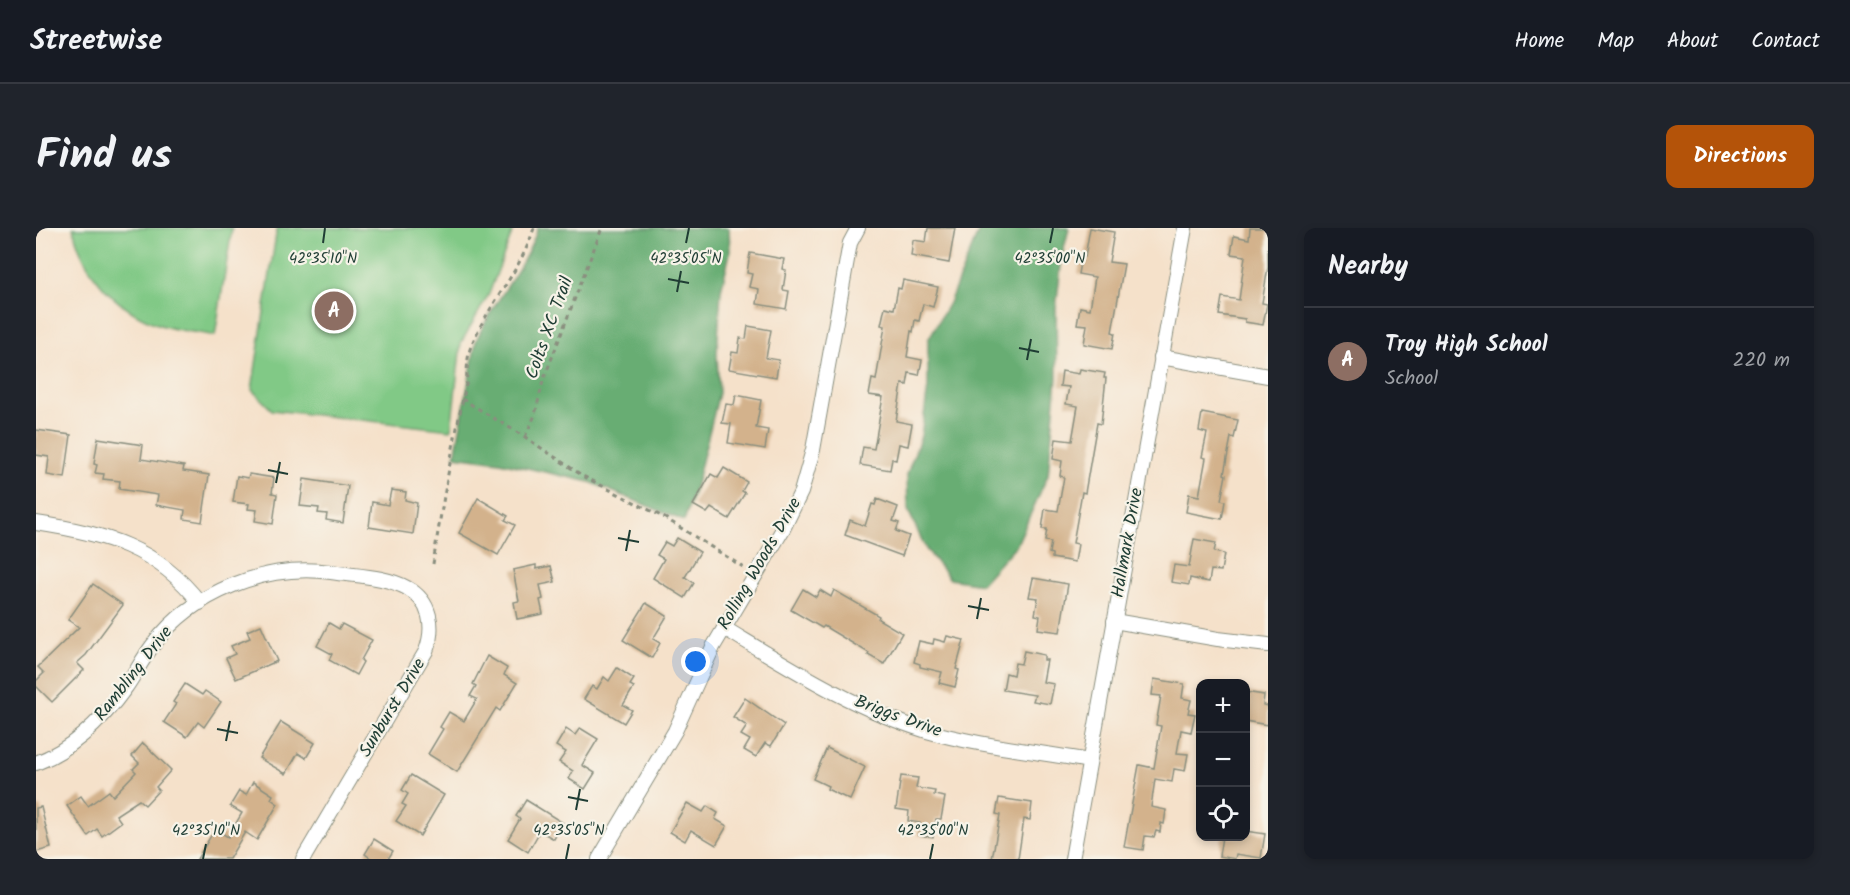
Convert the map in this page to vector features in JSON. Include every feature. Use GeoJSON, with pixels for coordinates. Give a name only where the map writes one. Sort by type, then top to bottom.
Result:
{"type":"FeatureCollection","features":[{"type":"Feature","properties":{"kind":"street","name":"Rolling Woods Drive"},"geometry":{"type":"LineString","coordinates":[[605,857],[675,731],[704,665],[724,628],[791,515],[806,477],[813,450],[850,243],[848,228]]}},
{"type":"Feature","properties":{"kind":"street","name":"Rolling Woods Drive"},"geometry":{"type":"LineString","coordinates":[[850,243],[858,228]]}},
{"type":"Feature","properties":{"kind":"street","name":"Hallmark Drive"},"geometry":{"type":"LineString","coordinates":[[1072,859],[1185,228]]}},
{"type":"Feature","properties":{"kind":"street"},"geometry":{"type":"LineString","coordinates":[[1161,357],[1268,376]]}},
{"type":"Feature","properties":{"kind":"street"},"geometry":{"type":"LineString","coordinates":[[36,523],[97,534],[130,546],[166,568],[188,588],[200,603]]}},
{"type":"Feature","properties":{"kind":"street","name":"Sunburst Drive"},"geometry":{"type":"LineString","coordinates":[[200,603],[223,589],[245,581],[268,574],[306,570],[391,581],[413,591],[426,606],[431,629],[426,651],[303,859]]}},
{"type":"Feature","properties":{"kind":"street","name":"Rambling Drive"},"geometry":{"type":"LineString","coordinates":[[36,763],[68,746],[99,720],[125,688],[153,645],[174,623],[200,603]]}},
{"type":"Feature","properties":{"kind":"street"},"geometry":{"type":"LineString","coordinates":[[1114,621],[1268,645]]}},
{"type":"Feature","properties":{"kind":"street","name":"Briggs Drive"},"geometry":{"type":"LineString","coordinates":[[724,628],[839,695],[909,725],[954,738],[1089,761]]}},
{"type":"Feature","properties":{"kind":"path"},"geometry":{"type":"LineString","coordinates":[[433,564],[471,346],[488,313],[526,251],[534,228]]}},
{"type":"Feature","properties":{"kind":"path","name":"Colts XC Trail"},"geometry":{"type":"LineString","coordinates":[[525,437],[535,415],[543,381],[602,228]]}},
{"type":"Feature","properties":{"kind":"path"},"geometry":{"type":"LineString","coordinates":[[462,399],[583,476],[665,518],[747,570]]}},
{"type":"Feature","properties":{"kind":"green space"},"geometry":{"type":"Polygon","coordinates":[[[73,228],[232,228],[215,336],[167,327],[129,310],[116,300],[93,275],[73,228]]]}},
{"type":"Feature","properties":{"kind":"green space"},"geometry":{"type":"Polygon","coordinates":[[[277,228],[514,228],[489,294],[461,343],[451,430],[272,410],[252,390],[277,228]]]}},
{"type":"Feature","properties":{"kind":"green space"},"geometry":{"type":"Polygon","coordinates":[[[538,228],[729,228],[730,253],[721,290],[717,354],[719,393],[696,485],[684,521],[590,482],[500,462],[455,456],[476,341],[491,312],[525,258],[538,228]]]}},
{"type":"Feature","properties":{"kind":"green space"},"geometry":{"type":"Polygon","coordinates":[[[980,228],[1069,228],[1062,257],[1056,308],[1057,378],[1048,475],[1017,544],[981,584],[950,579],[926,549],[908,510],[907,474],[921,436],[928,387],[928,340],[949,303],[980,228]]]}},
{"type":"Feature","properties":{"kind":"building"},"geometry":{"type":"Polygon","coordinates":[[[928,228],[955,228],[949,263],[911,256],[913,240],[926,242],[928,228]]]}},
{"type":"Feature","properties":{"kind":"building"},"geometry":{"type":"Polygon","coordinates":[[[1090,228],[1114,232],[1109,262],[1124,264],[1112,332],[1115,333],[1112,349],[1084,344],[1087,325],[1077,324],[1080,307],[1090,309],[1095,277],[1078,274],[1081,257],[1085,257],[1090,228]]]}},
{"type":"Feature","properties":{"kind":"building"},"geometry":{"type":"Polygon","coordinates":[[[1250,228],[1268,228],[1268,267],[1262,303],[1267,304],[1263,325],[1245,322],[1245,319],[1219,315],[1222,297],[1239,300],[1245,256],[1231,254],[1234,236],[1249,239],[1250,228]]]}},
{"type":"Feature","properties":{"kind":"building"},"geometry":{"type":"Polygon","coordinates":[[[750,253],[784,259],[782,269],[786,270],[783,290],[789,291],[786,309],[757,304],[759,289],[749,287],[752,274],[747,273],[750,253]]]}},
{"type":"Feature","properties":{"kind":"building"},"geometry":{"type":"Polygon","coordinates":[[[903,280],[938,287],[933,307],[923,304],[919,321],[915,320],[913,332],[911,331],[907,357],[922,360],[919,375],[909,373],[907,385],[902,384],[896,421],[912,424],[908,446],[899,444],[896,460],[892,459],[890,470],[860,465],[863,447],[874,449],[883,397],[869,395],[872,379],[876,380],[885,326],[881,325],[885,307],[894,309],[898,288],[901,289],[903,280]]]}},
{"type":"Feature","properties":{"kind":"building"},"geometry":{"type":"Polygon","coordinates":[[[748,326],[771,330],[766,358],[779,360],[776,377],[729,369],[732,352],[738,353],[740,338],[746,339],[748,326]]]}},
{"type":"Feature","properties":{"kind":"building"},"geometry":{"type":"Polygon","coordinates":[[[1080,369],[1105,373],[1104,378],[1106,378],[1101,424],[1097,423],[1085,493],[1082,492],[1073,543],[1078,544],[1075,562],[1052,558],[1052,554],[1049,553],[1051,542],[1045,541],[1047,529],[1042,529],[1045,509],[1058,511],[1064,477],[1060,476],[1062,461],[1053,459],[1056,439],[1072,441],[1078,406],[1066,404],[1069,387],[1060,386],[1062,371],[1079,374],[1080,369]]]}},
{"type":"Feature","properties":{"kind":"building"},"geometry":{"type":"Polygon","coordinates":[[[736,395],[761,400],[756,428],[768,430],[765,449],[728,443],[731,424],[722,423],[726,404],[734,405],[736,395]]]}},
{"type":"Feature","properties":{"kind":"building"},"geometry":{"type":"Polygon","coordinates":[[[1202,413],[1238,420],[1234,438],[1231,437],[1224,474],[1226,475],[1221,500],[1225,501],[1222,519],[1186,512],[1189,494],[1199,496],[1206,458],[1202,457],[1207,433],[1199,431],[1202,413]]]}},
{"type":"Feature","properties":{"kind":"building"},"geometry":{"type":"Polygon","coordinates":[[[36,430],[71,435],[65,478],[47,475],[49,457],[36,455],[36,430]]]}},
{"type":"Feature","properties":{"kind":"building"},"geometry":{"type":"Polygon","coordinates":[[[98,438],[143,445],[141,459],[184,466],[183,471],[209,475],[202,522],[184,519],[185,510],[156,505],[158,495],[119,489],[120,481],[103,479],[104,474],[95,473],[98,438]]]}},
{"type":"Feature","properties":{"kind":"building"},"geometry":{"type":"Polygon","coordinates":[[[724,468],[747,482],[742,491],[745,493],[729,519],[711,508],[707,513],[693,505],[711,474],[718,478],[724,468]]]}},
{"type":"Feature","properties":{"kind":"building"},"geometry":{"type":"Polygon","coordinates":[[[249,474],[274,478],[272,493],[277,494],[273,524],[255,521],[257,510],[248,509],[249,504],[233,502],[237,476],[248,478],[249,474]]]}},
{"type":"Feature","properties":{"kind":"building"},"geometry":{"type":"Polygon","coordinates":[[[304,479],[348,486],[343,523],[326,520],[327,514],[318,513],[319,508],[300,506],[304,479]]]}},
{"type":"Feature","properties":{"kind":"building"},"geometry":{"type":"Polygon","coordinates":[[[391,490],[406,492],[405,500],[417,503],[413,534],[369,527],[372,502],[388,505],[391,490]]]}},
{"type":"Feature","properties":{"kind":"building"},"geometry":{"type":"Polygon","coordinates":[[[478,498],[508,516],[505,520],[515,525],[498,555],[459,533],[478,498]]]}},
{"type":"Feature","properties":{"kind":"building"},"geometry":{"type":"Polygon","coordinates":[[[877,499],[898,507],[893,521],[899,523],[896,531],[909,536],[902,556],[845,535],[850,520],[865,526],[872,504],[875,505],[877,499]]]}},
{"type":"Feature","properties":{"kind":"building"},"geometry":{"type":"Polygon","coordinates":[[[677,538],[700,552],[685,577],[694,583],[685,598],[653,578],[664,559],[657,555],[665,542],[672,546],[677,538]]]}},
{"type":"Feature","properties":{"kind":"building"},"geometry":{"type":"Polygon","coordinates":[[[1194,539],[1216,543],[1214,552],[1224,554],[1221,571],[1211,570],[1209,582],[1190,578],[1189,585],[1171,582],[1174,565],[1189,567],[1194,539]]]}},
{"type":"Feature","properties":{"kind":"building"},"geometry":{"type":"Polygon","coordinates":[[[536,565],[536,569],[551,566],[555,582],[540,585],[543,614],[517,619],[514,602],[519,601],[513,570],[536,565]]]}},
{"type":"Feature","properties":{"kind":"building"},"geometry":{"type":"Polygon","coordinates":[[[1033,578],[1068,584],[1060,632],[1038,629],[1040,616],[1035,615],[1038,598],[1029,597],[1033,578]]]}},
{"type":"Feature","properties":{"kind":"building"},"geometry":{"type":"Polygon","coordinates":[[[93,584],[123,605],[86,655],[77,663],[84,670],[52,702],[36,686],[36,681],[44,673],[38,667],[79,627],[68,620],[93,584]]]}},
{"type":"Feature","properties":{"kind":"building"},"geometry":{"type":"Polygon","coordinates":[[[803,589],[816,597],[820,590],[831,597],[834,590],[879,616],[878,619],[902,633],[884,664],[824,626],[822,628],[791,610],[803,589]]]}},
{"type":"Feature","properties":{"kind":"building"},"geometry":{"type":"Polygon","coordinates":[[[646,603],[667,616],[653,639],[660,643],[652,658],[623,640],[646,603]]]}},
{"type":"Feature","properties":{"kind":"building"},"geometry":{"type":"Polygon","coordinates":[[[329,623],[339,629],[342,624],[372,640],[356,675],[329,660],[332,654],[317,646],[329,623]]]}},
{"type":"Feature","properties":{"kind":"building"},"geometry":{"type":"Polygon","coordinates":[[[261,625],[277,661],[236,679],[226,658],[235,654],[231,646],[250,638],[247,631],[261,625]]]}},
{"type":"Feature","properties":{"kind":"building"},"geometry":{"type":"Polygon","coordinates":[[[947,636],[964,640],[956,669],[959,670],[955,687],[939,683],[942,672],[920,667],[920,664],[914,662],[919,641],[933,644],[934,639],[945,642],[947,636]]]}},
{"type":"Feature","properties":{"kind":"building"},"geometry":{"type":"Polygon","coordinates":[[[1024,651],[1044,655],[1044,660],[1047,660],[1043,682],[1054,684],[1050,704],[1033,701],[1035,695],[1003,690],[1006,673],[1013,675],[1015,663],[1021,664],[1024,651]]]}},
{"type":"Feature","properties":{"kind":"building"},"geometry":{"type":"Polygon","coordinates":[[[487,656],[507,668],[504,675],[517,683],[500,711],[496,708],[457,772],[428,754],[443,729],[440,727],[449,712],[464,721],[477,699],[470,696],[476,686],[473,684],[487,656]]]}},
{"type":"Feature","properties":{"kind":"building"},"geometry":{"type":"Polygon","coordinates":[[[617,668],[634,679],[630,685],[634,687],[623,705],[632,710],[624,723],[584,699],[592,686],[597,689],[604,677],[609,681],[617,668]]]}},
{"type":"Feature","properties":{"kind":"building"},"geometry":{"type":"Polygon","coordinates":[[[1154,679],[1184,684],[1182,698],[1191,700],[1188,713],[1195,714],[1191,732],[1181,730],[1177,753],[1188,754],[1185,771],[1174,769],[1172,782],[1155,779],[1151,807],[1166,810],[1164,824],[1161,823],[1160,832],[1156,831],[1154,837],[1145,836],[1143,850],[1124,847],[1139,765],[1154,768],[1161,726],[1156,725],[1161,696],[1152,695],[1154,679]]]}},
{"type":"Feature","properties":{"kind":"building"},"geometry":{"type":"Polygon","coordinates":[[[185,684],[202,695],[205,691],[221,702],[204,727],[198,722],[187,737],[164,722],[185,684]]]}},
{"type":"Feature","properties":{"kind":"building"},"geometry":{"type":"Polygon","coordinates":[[[1250,693],[1264,695],[1263,705],[1268,706],[1268,725],[1250,722],[1250,693]]]}},
{"type":"Feature","properties":{"kind":"building"},"geometry":{"type":"Polygon","coordinates":[[[745,698],[784,725],[771,746],[765,743],[756,757],[744,750],[750,740],[741,735],[747,726],[733,717],[745,698]]]}},
{"type":"Feature","properties":{"kind":"building"},"geometry":{"type":"Polygon","coordinates":[[[281,722],[315,743],[306,758],[298,753],[286,774],[259,758],[281,722]]]}},
{"type":"Feature","properties":{"kind":"building"},"geometry":{"type":"Polygon","coordinates":[[[580,728],[598,739],[582,765],[595,773],[585,789],[569,779],[573,771],[559,762],[566,752],[556,746],[566,729],[575,735],[580,728]]]}},
{"type":"Feature","properties":{"kind":"building"},"geometry":{"type":"Polygon","coordinates":[[[143,743],[171,770],[156,787],[159,790],[145,805],[139,800],[116,815],[121,822],[102,836],[97,829],[88,836],[67,806],[81,796],[88,806],[109,791],[113,796],[136,772],[133,769],[139,763],[132,756],[143,743]]]}},
{"type":"Feature","properties":{"kind":"building"},"geometry":{"type":"Polygon","coordinates":[[[827,748],[865,767],[850,800],[813,779],[827,748]]]}},
{"type":"Feature","properties":{"kind":"building"},"geometry":{"type":"Polygon","coordinates":[[[411,775],[444,795],[420,836],[396,821],[406,806],[402,804],[408,794],[402,790],[411,775]]]}},
{"type":"Feature","properties":{"kind":"building"},"geometry":{"type":"Polygon","coordinates":[[[901,776],[918,778],[916,788],[935,791],[934,795],[945,797],[941,819],[936,819],[933,837],[918,835],[920,823],[908,821],[909,811],[896,809],[901,776]]]}},
{"type":"Feature","properties":{"kind":"building"},"geometry":{"type":"Polygon","coordinates":[[[253,782],[273,795],[271,799],[278,804],[257,840],[245,832],[229,859],[197,859],[215,829],[228,837],[242,813],[230,806],[239,791],[246,795],[253,782]]]}},
{"type":"Feature","properties":{"kind":"building"},"geometry":{"type":"Polygon","coordinates":[[[999,798],[1032,803],[1030,820],[1024,819],[1018,859],[992,859],[1000,815],[996,814],[999,798]]]}},
{"type":"Feature","properties":{"kind":"building"},"geometry":{"type":"Polygon","coordinates":[[[526,800],[563,823],[554,839],[540,831],[528,852],[508,839],[520,819],[516,816],[526,800]]]}},
{"type":"Feature","properties":{"kind":"building"},"geometry":{"type":"Polygon","coordinates":[[[687,803],[703,812],[707,806],[718,813],[715,819],[727,826],[716,845],[691,830],[685,841],[670,832],[687,803]]]}},
{"type":"Feature","properties":{"kind":"building"},"geometry":{"type":"Polygon","coordinates":[[[41,807],[51,848],[36,852],[36,808],[41,807]]]}},
{"type":"Feature","properties":{"kind":"building"},"geometry":{"type":"Polygon","coordinates":[[[1250,832],[1265,834],[1261,858],[1236,854],[1235,859],[1219,856],[1221,841],[1250,841],[1250,832]]]}},
{"type":"Feature","properties":{"kind":"building"},"geometry":{"type":"Polygon","coordinates":[[[374,839],[393,851],[388,859],[372,859],[365,854],[374,839]]]}},
{"type":"Feature","properties":{"kind":"place","name":"Troy High School"},"geometry":{"type":"Point","coordinates":[334,311]}}]}
